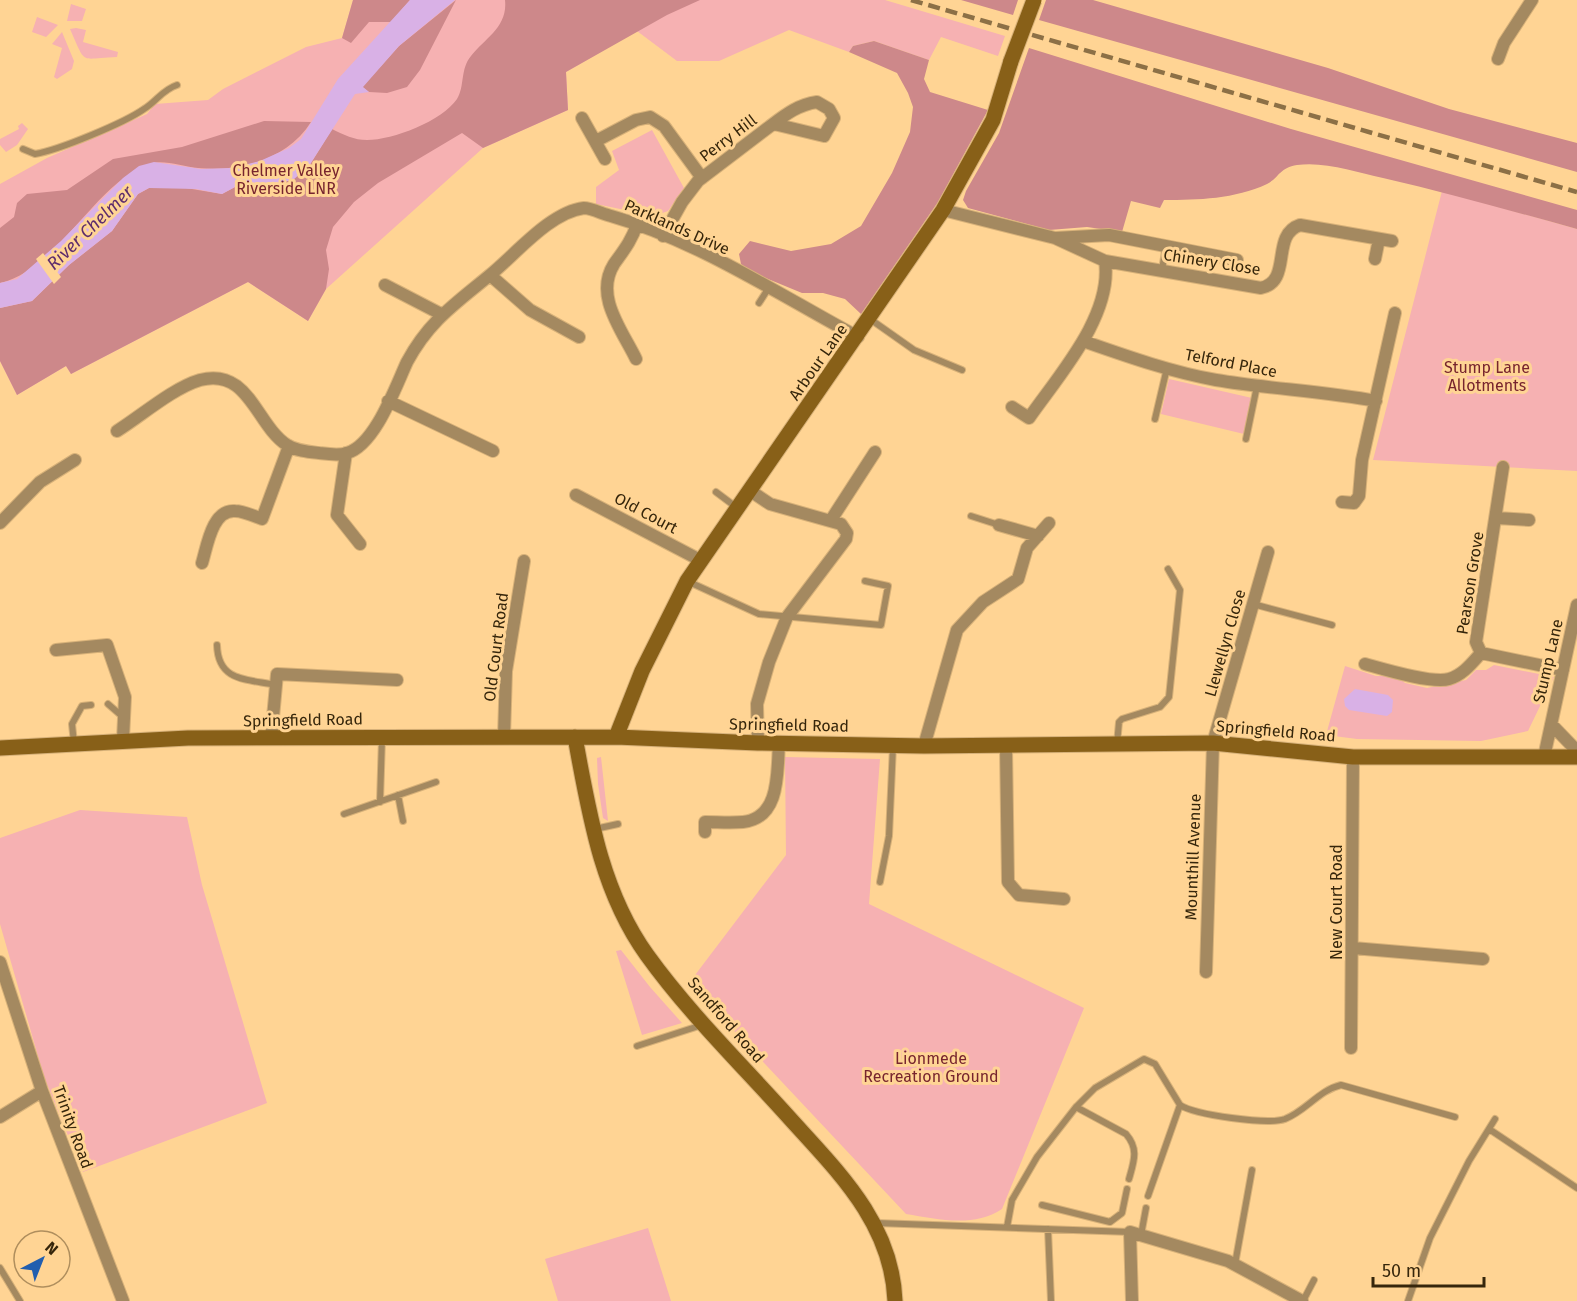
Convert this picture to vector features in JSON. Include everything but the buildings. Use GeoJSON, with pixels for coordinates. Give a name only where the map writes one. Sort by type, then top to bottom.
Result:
{"type":"FeatureCollection","features":[{"type":"Feature","properties":{"kind":"main road","name":"Arbour Lane"},"geometry":{"type":"LineString","coordinates":[[616,736],[642,671],[700,560],[858,337],[944,210],[993,120],[1011,61],[1034,0]]}},
{"type":"Feature","properties":{"kind":"main road","name":"Springfield Road"},"geometry":{"type":"LineString","coordinates":[[0,748],[123,739],[616,736],[758,743],[1006,747],[1213,743],[1323,759],[1353,756],[1577,757]]}},
{"type":"Feature","properties":{"kind":"main road","name":"Sandford Road"},"geometry":{"type":"LineString","coordinates":[[575,737],[601,864],[623,916],[647,955],[705,1024],[855,1192],[885,1247],[891,1267],[895,1301]]}},
{"type":"Feature","properties":{"kind":"street"},"geometry":{"type":"LineString","coordinates":[[1498,59],[1504,43],[1532,0]]}},
{"type":"Feature","properties":{"kind":"street","name":"Perry Hill"},"geometry":{"type":"LineString","coordinates":[[596,141],[636,120],[650,117],[664,126],[702,178]]}},
{"type":"Feature","properties":{"kind":"street"},"geometry":{"type":"LineString","coordinates":[[582,118],[605,159]]}},
{"type":"Feature","properties":{"kind":"street","name":"Perry Hill"},"geometry":{"type":"LineString","coordinates":[[663,236],[682,202],[702,178],[774,124]]}},
{"type":"Feature","properties":{"kind":"street","name":"Parklands Drive"},"geometry":{"type":"LineString","coordinates":[[346,453],[359,447],[371,435],[414,350],[441,314],[490,275],[548,223],[584,208],[637,224],[663,236],[858,337]]}},
{"type":"Feature","properties":{"kind":"street"},"geometry":{"type":"LineString","coordinates":[[944,210],[1055,238],[1105,261],[1106,270],[1099,306],[1083,341],[1029,418],[1012,407]]}},
{"type":"Feature","properties":{"kind":"street"},"geometry":{"type":"LineString","coordinates":[[636,359],[606,298],[606,279],[611,263],[632,241],[637,224]]}},
{"type":"Feature","properties":{"kind":"street","name":"Chinery Close"},"geometry":{"type":"LineString","coordinates":[[1105,261],[1261,288],[1269,286],[1276,279],[1285,236],[1291,228],[1300,225],[1392,241]]}},
{"type":"Feature","properties":{"kind":"street"},"geometry":{"type":"LineString","coordinates":[[1055,238],[1109,235],[1237,260]]}},
{"type":"Feature","properties":{"kind":"street"},"geometry":{"type":"LineString","coordinates":[[1375,259],[1378,238]]}},
{"type":"Feature","properties":{"kind":"street"},"geometry":{"type":"LineString","coordinates":[[490,275],[530,310],[579,337]]}},
{"type":"Feature","properties":{"kind":"street"},"geometry":{"type":"LineString","coordinates":[[385,285],[441,314]]}},
{"type":"Feature","properties":{"kind":"street"},"geometry":{"type":"LineString","coordinates":[[1342,502],[1354,503],[1359,496],[1362,460],[1395,313]]}},
{"type":"Feature","properties":{"kind":"street","name":"Telford Place"},"geometry":{"type":"LineString","coordinates":[[1083,341],[1213,380],[1298,392],[1321,391],[1376,401]]}},
{"type":"Feature","properties":{"kind":"street"},"geometry":{"type":"LineString","coordinates":[[117,431],[189,385],[213,378],[226,380],[248,396],[277,437],[289,446],[326,454],[346,453],[337,515],[360,544]]}},
{"type":"Feature","properties":{"kind":"street"},"geometry":{"type":"LineString","coordinates":[[388,401],[493,451]]}},
{"type":"Feature","properties":{"kind":"street"},"geometry":{"type":"LineString","coordinates":[[202,563],[215,523],[222,514],[233,510],[262,519],[289,446]]}},
{"type":"Feature","properties":{"kind":"street"},"geometry":{"type":"LineString","coordinates":[[831,520],[875,452]]}},
{"type":"Feature","properties":{"kind":"street"},"geometry":{"type":"LineString","coordinates":[[0,523],[40,482],[75,460]]}},
{"type":"Feature","properties":{"kind":"street","name":"Pearson Grove"},"geometry":{"type":"LineString","coordinates":[[1481,653],[1476,642],[1497,518],[1503,467]]}},
{"type":"Feature","properties":{"kind":"street"},"geometry":{"type":"LineString","coordinates":[[749,490],[770,504],[831,520],[844,528],[846,538],[787,617],[769,662],[757,704],[758,743]]}},
{"type":"Feature","properties":{"kind":"street","name":"Old Court"},"geometry":{"type":"LineString","coordinates":[[576,495],[700,560]]}},
{"type":"Feature","properties":{"kind":"street","name":"Pearson Grove"},"geometry":{"type":"LineString","coordinates":[[1497,518],[1529,520]]}},
{"type":"Feature","properties":{"kind":"street"},"geometry":{"type":"LineString","coordinates":[[924,746],[957,630],[983,602],[1018,579],[1027,548],[1050,523]]}},
{"type":"Feature","properties":{"kind":"street"},"geometry":{"type":"LineString","coordinates":[[999,525],[1038,536]]}},
{"type":"Feature","properties":{"kind":"street","name":"Llewellyn Close"},"geometry":{"type":"LineString","coordinates":[[1213,743],[1268,552]]}},
{"type":"Feature","properties":{"kind":"street","name":"Old Court Road"},"geometry":{"type":"LineString","coordinates":[[504,737],[506,671],[524,561]]}},
{"type":"Feature","properties":{"kind":"street","name":"Stump Lane"},"geometry":{"type":"LineString","coordinates":[[1544,757],[1577,605]]}},
{"type":"Feature","properties":{"kind":"street"},"geometry":{"type":"LineString","coordinates":[[56,650],[107,645],[125,697],[123,739]]}},
{"type":"Feature","properties":{"kind":"street","name":"Pearson Grove"},"geometry":{"type":"LineString","coordinates":[[1365,664],[1421,677],[1448,680],[1469,668],[1481,653]]}},
{"type":"Feature","properties":{"kind":"street","name":"Pearson Grove"},"geometry":{"type":"LineString","coordinates":[[1481,653],[1563,670]]}},
{"type":"Feature","properties":{"kind":"street"},"geometry":{"type":"LineString","coordinates":[[271,739],[277,674],[397,680]]}},
{"type":"Feature","properties":{"kind":"street","name":"Stump Lane"},"geometry":{"type":"LineString","coordinates":[[1551,724],[1577,751]]}},
{"type":"Feature","properties":{"kind":"street"},"geometry":{"type":"LineString","coordinates":[[705,832],[705,822],[746,822],[761,815],[771,804],[777,783],[779,743]]}},
{"type":"Feature","properties":{"kind":"street","name":"Mounthill Avenue"},"geometry":{"type":"LineString","coordinates":[[1206,972],[1213,743]]}},
{"type":"Feature","properties":{"kind":"street"},"geometry":{"type":"LineString","coordinates":[[1006,747],[1008,882],[1019,895],[1064,899]]}},
{"type":"Feature","properties":{"kind":"street","name":"New Court Road"},"geometry":{"type":"LineString","coordinates":[[1351,1048],[1353,756]]}},
{"type":"Feature","properties":{"kind":"street"},"geometry":{"type":"LineString","coordinates":[[1353,948],[1483,959]]}},
{"type":"Feature","properties":{"kind":"street","name":"Trinity Road"},"geometry":{"type":"LineString","coordinates":[[0,962],[42,1091],[123,1301]]}},
{"type":"Feature","properties":{"kind":"street"},"geometry":{"type":"LineString","coordinates":[[0,1117],[42,1091]]}},
{"type":"Feature","properties":{"kind":"street"},"geometry":{"type":"LineString","coordinates":[[1132,1301],[1136,1234],[1235,1265],[1303,1301]]}},
{"type":"Feature","properties":{"kind":"lane"},"geometry":{"type":"LineString","coordinates":[[23,149],[35,154],[70,142],[140,111],[166,89],[177,85]]}},
{"type":"Feature","properties":{"kind":"lane"},"geometry":{"type":"LineString","coordinates":[[1162,271],[1166,245]]}},
{"type":"Feature","properties":{"kind":"lane"},"geometry":{"type":"LineString","coordinates":[[759,303],[768,289]]}},
{"type":"Feature","properties":{"kind":"lane"},"geometry":{"type":"LineString","coordinates":[[870,319],[914,350],[962,370]]}},
{"type":"Feature","properties":{"kind":"lane"},"geometry":{"type":"LineString","coordinates":[[1155,419],[1167,367]]}},
{"type":"Feature","properties":{"kind":"lane"},"geometry":{"type":"LineString","coordinates":[[1246,440],[1257,386]]}},
{"type":"Feature","properties":{"kind":"lane"},"geometry":{"type":"LineString","coordinates":[[716,492],[736,507]]}},
{"type":"Feature","properties":{"kind":"lane"},"geometry":{"type":"LineString","coordinates":[[971,516],[999,525]]}},
{"type":"Feature","properties":{"kind":"lane"},"geometry":{"type":"LineString","coordinates":[[1117,745],[1119,722],[1122,719],[1160,707],[1169,698],[1180,590],[1177,581],[1168,569]]}},
{"type":"Feature","properties":{"kind":"lane"},"geometry":{"type":"LineString","coordinates":[[687,581],[759,614],[881,625],[888,586],[865,581]]}},
{"type":"Feature","properties":{"kind":"lane"},"geometry":{"type":"LineString","coordinates":[[1253,604],[1332,626]]}},
{"type":"Feature","properties":{"kind":"lane"},"geometry":{"type":"LineString","coordinates":[[218,645],[218,662],[224,670],[234,676],[276,686]]}},
{"type":"Feature","properties":{"kind":"lane"},"geometry":{"type":"LineString","coordinates":[[108,704],[124,718]]}},
{"type":"Feature","properties":{"kind":"lane"},"geometry":{"type":"LineString","coordinates":[[74,743],[72,724],[82,706],[91,705]]}},
{"type":"Feature","properties":{"kind":"lane"},"geometry":{"type":"LineString","coordinates":[[380,802],[382,737]]}},
{"type":"Feature","properties":{"kind":"lane"},"geometry":{"type":"LineString","coordinates":[[880,882],[888,836],[893,745]]}},
{"type":"Feature","properties":{"kind":"lane"},"geometry":{"type":"LineString","coordinates":[[344,814],[436,782]]}},
{"type":"Feature","properties":{"kind":"lane"},"geometry":{"type":"LineString","coordinates":[[398,795],[403,821]]}},
{"type":"Feature","properties":{"kind":"lane"},"geometry":{"type":"LineString","coordinates":[[593,830],[618,824]]}},
{"type":"Feature","properties":{"kind":"lane"},"geometry":{"type":"LineString","coordinates":[[637,1046],[705,1024]]}},
{"type":"Feature","properties":{"kind":"lane"},"geometry":{"type":"LineString","coordinates":[[1007,1227],[1012,1200],[1032,1165],[1076,1107],[1095,1088],[1144,1059],[1155,1064],[1180,1105],[1185,1108],[1249,1120],[1277,1121],[1287,1118],[1331,1087],[1341,1085],[1455,1117]]}},
{"type":"Feature","properties":{"kind":"lane"},"geometry":{"type":"LineString","coordinates":[[1148,1196],[1180,1105]]}},
{"type":"Feature","properties":{"kind":"lane"},"geometry":{"type":"LineString","coordinates":[[1076,1107],[1126,1134],[1132,1141],[1136,1154],[1129,1179]]}},
{"type":"Feature","properties":{"kind":"lane"},"geometry":{"type":"LineString","coordinates":[[1408,1301],[1430,1238],[1496,1119]]}},
{"type":"Feature","properties":{"kind":"lane"},"geometry":{"type":"LineString","coordinates":[[1489,1129],[1577,1188]]}},
{"type":"Feature","properties":{"kind":"lane"},"geometry":{"type":"LineString","coordinates":[[1235,1265],[1252,1170]]}},
{"type":"Feature","properties":{"kind":"lane"},"geometry":{"type":"LineString","coordinates":[[1042,1205],[1110,1222],[1122,1213],[1127,1189]]}},
{"type":"Feature","properties":{"kind":"lane"},"geometry":{"type":"LineString","coordinates":[[872,1222],[1136,1234],[1146,1208]]}},
{"type":"Feature","properties":{"kind":"lane"},"geometry":{"type":"LineString","coordinates":[[1048,1229],[1051,1301]]}},
{"type":"Feature","properties":{"kind":"lane"},"geometry":{"type":"LineString","coordinates":[[0,1268],[20,1301]]}},
{"type":"Feature","properties":{"kind":"lane"},"geometry":{"type":"LineString","coordinates":[[1303,1301],[1314,1280]]}},
{"type":"Feature","properties":{"kind":"green space","name":"Chelmer Valley Riverside LNR"},"geometry":{"type":"Polygon","coordinates":[[[353,0],[885,0],[1005,36],[998,56],[941,37],[929,60],[874,41],[853,46],[849,52],[789,30],[719,61],[677,61],[637,31],[566,72],[568,110],[483,148],[326,289],[308,321],[248,282],[71,374],[66,366],[17,395],[0,361],[0,184],[47,158],[147,114],[155,104],[208,100],[223,89],[306,47],[342,38],[353,0]]]}},
{"type":"Feature","properties":{"kind":"green space"},"geometry":{"type":"Polygon","coordinates":[[[353,0],[410,0],[391,22],[369,22],[351,43],[342,38],[353,0]]]}},
{"type":"Feature","properties":{"kind":"green space"},"geometry":{"type":"Polygon","coordinates":[[[456,0],[420,70],[407,87],[387,93],[369,92],[362,87],[399,46],[456,0]]]}},
{"type":"Feature","properties":{"kind":"green space"},"geometry":{"type":"Polygon","coordinates":[[[505,0],[700,0],[667,15],[566,72],[568,110],[483,148],[462,133],[378,183],[354,202],[333,227],[326,250],[329,269],[326,289],[308,321],[248,282],[71,374],[66,366],[17,395],[0,361],[0,308],[32,301],[69,265],[112,231],[138,194],[149,188],[180,187],[222,194],[235,187],[267,185],[309,166],[332,129],[353,138],[367,140],[390,137],[429,122],[457,99],[468,61],[499,25],[503,18],[505,0]]]}},
{"type":"Feature","properties":{"kind":"green space"},"geometry":{"type":"Polygon","coordinates":[[[961,0],[1018,0],[1013,15],[961,0]]]}},
{"type":"Feature","properties":{"kind":"green space"},"geometry":{"type":"Polygon","coordinates":[[[1046,0],[1093,0],[1328,68],[1449,109],[1577,143],[1577,172],[1039,20],[1046,0]]]}},
{"type":"Feature","properties":{"kind":"green space"},"geometry":{"type":"Polygon","coordinates":[[[71,4],[86,9],[82,21],[67,21],[71,4]]]}},
{"type":"Feature","properties":{"kind":"green space"},"geometry":{"type":"Polygon","coordinates":[[[37,17],[58,25],[46,37],[32,32],[37,17]]]}},
{"type":"Feature","properties":{"kind":"green space"},"geometry":{"type":"Polygon","coordinates":[[[70,29],[86,30],[83,42],[118,52],[117,57],[86,58],[79,50],[70,29]]]}},
{"type":"Feature","properties":{"kind":"green space"},"geometry":{"type":"Polygon","coordinates":[[[62,32],[74,61],[72,69],[57,79],[54,77],[62,48],[52,44],[62,32]]]}},
{"type":"Feature","properties":{"kind":"green space"},"geometry":{"type":"Polygon","coordinates":[[[874,41],[929,60],[924,79],[930,92],[988,110],[938,202],[861,314],[845,299],[823,293],[802,293],[751,272],[741,264],[739,254],[750,241],[791,251],[831,244],[861,226],[892,173],[910,132],[913,107],[897,73],[849,52],[853,46],[874,41]]]}},
{"type":"Feature","properties":{"kind":"green space"},"geometry":{"type":"Polygon","coordinates":[[[1029,48],[1291,129],[1577,210],[1577,229],[1432,190],[1318,164],[1291,166],[1267,184],[1229,196],[1164,200],[1160,208],[1131,201],[1122,232],[1087,227],[1049,230],[968,208],[963,200],[966,191],[999,133],[1029,48]]]}},
{"type":"Feature","properties":{"kind":"green space"},"geometry":{"type":"Polygon","coordinates":[[[264,121],[311,122],[290,145],[276,154],[247,165],[214,169],[158,162],[133,172],[114,186],[41,261],[21,275],[0,283],[0,228],[14,217],[17,203],[27,194],[67,190],[113,159],[182,147],[264,121]]]}},
{"type":"Feature","properties":{"kind":"green space"},"geometry":{"type":"Polygon","coordinates":[[[22,123],[28,129],[17,145],[6,152],[0,145],[0,139],[19,129],[18,126],[22,123]]]}},
{"type":"Feature","properties":{"kind":"green space"},"geometry":{"type":"Polygon","coordinates":[[[652,130],[684,188],[668,211],[654,216],[596,204],[596,187],[619,170],[612,151],[652,130]]]}},
{"type":"Feature","properties":{"kind":"green space","name":"Stump Lane Allotments"},"geometry":{"type":"Polygon","coordinates":[[[1442,191],[1577,229],[1577,471],[1373,460],[1442,191]]]}},
{"type":"Feature","properties":{"kind":"green space"},"geometry":{"type":"Polygon","coordinates":[[[1169,379],[1252,398],[1244,434],[1161,414],[1169,379]]]}},
{"type":"Feature","properties":{"kind":"green space"},"geometry":{"type":"Polygon","coordinates":[[[1494,665],[1554,677],[1528,731],[1481,741],[1357,739],[1326,735],[1345,666],[1376,676],[1397,676],[1405,683],[1427,688],[1466,680],[1476,670],[1486,670],[1494,665]]]}},
{"type":"Feature","properties":{"kind":"green space"},"geometry":{"type":"Polygon","coordinates":[[[601,757],[608,821],[603,818],[598,784],[597,758],[601,757]]]}},
{"type":"Feature","properties":{"kind":"green space","name":"Lionmede Recreation Ground"},"geometry":{"type":"Polygon","coordinates":[[[785,757],[880,759],[869,904],[1084,1008],[1002,1209],[991,1215],[955,1220],[906,1214],[689,983],[786,855],[785,757]]]}},
{"type":"Feature","properties":{"kind":"green space"},"geometry":{"type":"Polygon","coordinates":[[[80,810],[187,817],[202,885],[267,1103],[83,1172],[44,1077],[0,924],[0,838],[80,810]]]}},
{"type":"Feature","properties":{"kind":"green space"},"geometry":{"type":"Polygon","coordinates":[[[621,950],[682,1023],[642,1035],[616,951],[621,950]]]}},
{"type":"Feature","properties":{"kind":"green space"},"geometry":{"type":"Polygon","coordinates":[[[648,1228],[671,1301],[558,1301],[545,1259],[648,1228]]]}},
{"type":"Feature","properties":{"kind":"water","name":"River Chelmer"},"geometry":{"type":"Polygon","coordinates":[[[410,0],[455,0],[399,46],[363,87],[369,92],[355,94],[309,166],[293,180],[267,185],[235,187],[222,194],[196,189],[149,188],[138,194],[112,231],[69,265],[32,301],[0,308],[0,283],[17,279],[61,241],[123,178],[139,166],[154,162],[201,169],[232,168],[260,161],[289,148],[301,139],[338,79],[410,0]]]}},
{"type":"Feature","properties":{"kind":"water"},"geometry":{"type":"Polygon","coordinates":[[[1355,689],[1388,695],[1393,700],[1392,712],[1387,716],[1349,710],[1345,706],[1344,699],[1355,689]]]}},
{"type":"Feature","properties":{"kind":"pier"},"geometry":{"type":"Polygon","coordinates":[[[43,253],[61,277],[54,284],[36,259],[43,253]]]}},
{"type":"Feature","properties":{"kind":"railway"},"geometry":{"type":"LineString","coordinates":[[911,0],[1577,192]]}}]}
